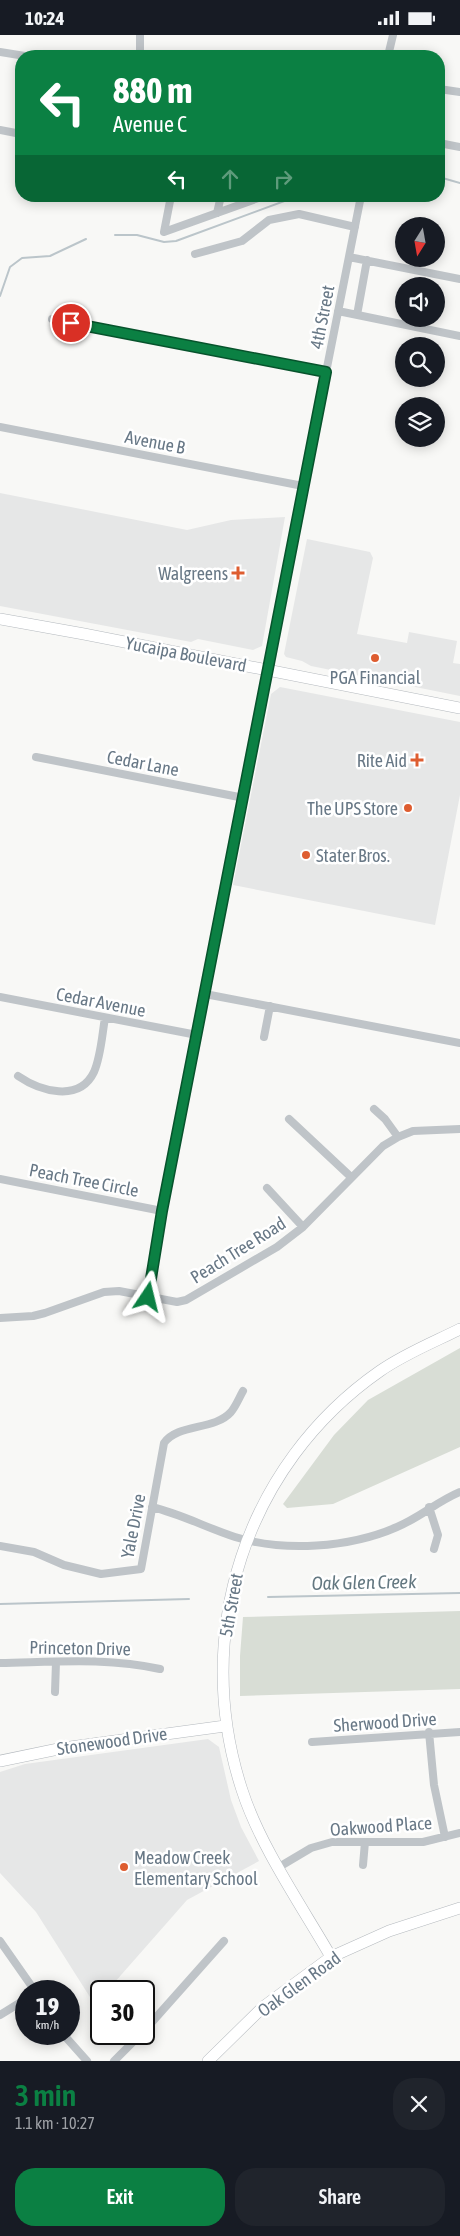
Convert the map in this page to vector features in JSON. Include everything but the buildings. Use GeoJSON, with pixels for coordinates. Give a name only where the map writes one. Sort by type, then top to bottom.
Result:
{"type":"FeatureCollection","features":[{"type":"Feature","properties":{"kind":"main road","name":"Yucaipa Boulevard"},"geometry":{"type":"LineString","coordinates":[[0,619],[460,709]]}},
{"type":"Feature","properties":{"kind":"main road","name":"5th Street"},"geometry":{"type":"LineString","coordinates":[[331,1957],[256,1825],[242,1791],[225,1726],[223,1677],[226,1621],[238,1563],[247,1540],[276,1481],[296,1450],[317,1424],[380,1370],[460,1329]]}},
{"type":"Feature","properties":{"kind":"main road","name":"Stonewood Drive"},"geometry":{"type":"LineString","coordinates":[[0,1761],[63,1748],[225,1726]]}},
{"type":"Feature","properties":{"kind":"main road","name":"Oak Glen Road"},"geometry":{"type":"LineString","coordinates":[[208,2061],[262,2007],[331,1957],[389,1931],[460,1908]]}},
{"type":"Feature","properties":{"kind":"street"},"geometry":{"type":"LineString","coordinates":[[140,35],[140,50]]}},
{"type":"Feature","properties":{"kind":"street"},"geometry":{"type":"LineString","coordinates":[[389,50],[392,35]]}},
{"type":"Feature","properties":{"kind":"street"},"geometry":{"type":"LineString","coordinates":[[0,52],[15,54]]}},
{"type":"Feature","properties":{"kind":"street"},"geometry":{"type":"LineString","coordinates":[[445,90],[460,93]]}},
{"type":"Feature","properties":{"kind":"street"},"geometry":{"type":"LineString","coordinates":[[0,130],[15,133]]}},
{"type":"Feature","properties":{"kind":"street"},"geometry":{"type":"LineString","coordinates":[[445,144],[460,147]]}},
{"type":"Feature","properties":{"kind":"street"},"geometry":{"type":"LineString","coordinates":[[170,202],[164,231],[247,202]]}},
{"type":"Feature","properties":{"kind":"street"},"geometry":{"type":"LineString","coordinates":[[217,213],[220,202]]}},
{"type":"Feature","properties":{"kind":"street","name":"4th Street"},"geometry":{"type":"LineString","coordinates":[[148,1297],[162,1211],[360,202]]}},
{"type":"Feature","properties":{"kind":"street"},"geometry":{"type":"LineString","coordinates":[[195,254],[242,241],[269,220],[299,214],[355,227]]}},
{"type":"Feature","properties":{"kind":"street"},"geometry":{"type":"LineString","coordinates":[[349,257],[460,279]]}},
{"type":"Feature","properties":{"kind":"street"},"geometry":{"type":"LineString","coordinates":[[358,315],[367,260]]}},
{"type":"Feature","properties":{"kind":"street"},"geometry":{"type":"LineString","coordinates":[[338,311],[460,336]]}},
{"type":"Feature","properties":{"kind":"street"},"geometry":{"type":"LineString","coordinates":[[52,319],[326,372]]}},
{"type":"Feature","properties":{"kind":"street","name":"Avenue B"},"geometry":{"type":"LineString","coordinates":[[0,427],[303,486]]}},
{"type":"Feature","properties":{"kind":"street","name":"Cedar Lane"},"geometry":{"type":"LineString","coordinates":[[36,757],[244,797]]}},
{"type":"Feature","properties":{"kind":"street"},"geometry":{"type":"LineString","coordinates":[[205,994],[460,1043]]}},
{"type":"Feature","properties":{"kind":"street","name":"Cedar Avenue"},"geometry":{"type":"LineString","coordinates":[[0,997],[197,1035]]}},
{"type":"Feature","properties":{"kind":"street"},"geometry":{"type":"LineString","coordinates":[[264,1037],[270,1006]]}},
{"type":"Feature","properties":{"kind":"street"},"geometry":{"type":"LineString","coordinates":[[18,1076],[30,1084],[47,1090],[67,1091],[80,1087],[86,1083],[94,1071],[105,1018]]}},
{"type":"Feature","properties":{"kind":"street"},"geometry":{"type":"LineString","coordinates":[[374,1109],[385,1119],[398,1137]]}},
{"type":"Feature","properties":{"kind":"street"},"geometry":{"type":"LineString","coordinates":[[289,1119],[351,1177]]}},
{"type":"Feature","properties":{"kind":"street","name":"Peach Tree Road"},"geometry":{"type":"LineString","coordinates":[[148,1297],[177,1301],[186,1300],[277,1247],[303,1227],[383,1146],[398,1137],[413,1131],[460,1129]]}},
{"type":"Feature","properties":{"kind":"street","name":"Peach Tree Circle"},"geometry":{"type":"LineString","coordinates":[[0,1179],[162,1211]]}},
{"type":"Feature","properties":{"kind":"street"},"geometry":{"type":"LineString","coordinates":[[267,1188],[303,1227]]}},
{"type":"Feature","properties":{"kind":"street"},"geometry":{"type":"LineString","coordinates":[[0,1318],[39,1315],[104,1292],[119,1291],[148,1297]]}},
{"type":"Feature","properties":{"kind":"street","name":"Yale Drive"},"geometry":{"type":"LineString","coordinates":[[0,1545],[34,1553],[64,1565],[101,1575],[141,1569],[164,1443],[169,1436],[212,1423],[230,1413],[243,1391]]}},
{"type":"Feature","properties":{"kind":"street"},"geometry":{"type":"LineString","coordinates":[[152,1507],[247,1540],[275,1546],[334,1544],[397,1527],[460,1492]]}},
{"type":"Feature","properties":{"kind":"street"},"geometry":{"type":"LineString","coordinates":[[430,1507],[438,1535],[434,1549]]}},
{"type":"Feature","properties":{"kind":"street"},"geometry":{"type":"LineString","coordinates":[[55,1691],[56,1662]]}},
{"type":"Feature","properties":{"kind":"street","name":"Princeton Drive"},"geometry":{"type":"LineString","coordinates":[[0,1663],[134,1663],[160,1669]]}},
{"type":"Feature","properties":{"kind":"street","name":"Sherwood Drive"},"geometry":{"type":"LineString","coordinates":[[312,1742],[460,1732]]}},
{"type":"Feature","properties":{"kind":"street"},"geometry":{"type":"LineString","coordinates":[[429,1733],[434,1785],[445,1837]]}},
{"type":"Feature","properties":{"kind":"street","name":"Oakwood Place"},"geometry":{"type":"LineString","coordinates":[[279,1867],[311,1848],[332,1843],[423,1842],[460,1833]]}},
{"type":"Feature","properties":{"kind":"street"},"geometry":{"type":"LineString","coordinates":[[363,1865],[365,1842]]}},
{"type":"Feature","properties":{"kind":"street"},"geometry":{"type":"LineString","coordinates":[[0,1941],[27,1980]]}},
{"type":"Feature","properties":{"kind":"street"},"geometry":{"type":"LineString","coordinates":[[155,2019],[224,1941]]}},
{"type":"Feature","properties":{"kind":"street"},"geometry":{"type":"LineString","coordinates":[[0,2015],[15,2006]]}},
{"type":"Feature","properties":{"kind":"street"},"geometry":{"type":"LineString","coordinates":[[73,2045],[87,2061]]}},
{"type":"Feature","properties":{"kind":"street"},"geometry":{"type":"LineString","coordinates":[[114,2061],[130,2045]]}},
{"type":"Feature","properties":{"kind":"shaded area"},"geometry":{"type":"Polygon","coordinates":[[[0,493],[187,530],[231,520],[285,517],[262,646],[253,650],[198,639],[191,642],[0,606],[0,493]]]}},
{"type":"Feature","properties":{"kind":"shaded area"},"geometry":{"type":"Polygon","coordinates":[[[307,539],[370,552],[373,558],[357,634],[407,643],[409,632],[457,641],[453,663],[460,664],[460,696],[311,666],[302,661],[286,657],[284,654],[307,539]]]}},
{"type":"Feature","properties":{"kind":"shaded area"},"geometry":{"type":"Polygon","coordinates":[[[280,687],[460,722],[460,795],[435,925],[233,885],[271,694],[280,687]]]}},
{"type":"Feature","properties":{"kind":"shaded area"},"geometry":{"type":"Polygon","coordinates":[[[460,1348],[460,1447],[333,1504],[287,1508],[283,1504],[334,1435],[368,1400],[460,1348]]]}},
{"type":"Feature","properties":{"kind":"shaded area"},"geometry":{"type":"Polygon","coordinates":[[[460,1611],[460,1689],[240,1696],[240,1656],[243,1617],[460,1611]]]}},
{"type":"Feature","properties":{"kind":"shaded area","name":"Meadow Creek Elementary School"},"geometry":{"type":"Polygon","coordinates":[[[208,1739],[219,1747],[231,1800],[241,1827],[259,1861],[187,1900],[117,1980],[90,1980],[90,1997],[36,1912],[0,1873],[0,1772],[25,1764],[208,1739]]]}},
{"type":"Feature","properties":{"kind":"waterway"},"geometry":{"type":"LineString","coordinates":[[445,179],[460,183]]}},
{"type":"Feature","properties":{"kind":"waterway"},"geometry":{"type":"LineString","coordinates":[[115,235],[137,235],[164,242],[176,241],[282,202]]}},
{"type":"Feature","properties":{"kind":"waterway"},"geometry":{"type":"LineString","coordinates":[[0,296],[10,267],[22,258],[50,256],[86,239]]}},
{"type":"Feature","properties":{"kind":"waterway","name":"Oak Glen Creek"},"geometry":{"type":"LineString","coordinates":[[268,1597],[460,1593]]}},
{"type":"Feature","properties":{"kind":"waterway","name":"Oak Glen Creek"},"geometry":{"type":"LineString","coordinates":[[0,1604],[189,1599]]}},
{"type":"Feature","properties":{"kind":"place","name":"Walgreens"},"geometry":{"type":"Point","coordinates":[238,573]}},
{"type":"Feature","properties":{"kind":"place","name":"PGA Financial"},"geometry":{"type":"Point","coordinates":[375,658]}},
{"type":"Feature","properties":{"kind":"place","name":"Rite Aid"},"geometry":{"type":"Point","coordinates":[417,760]}},
{"type":"Feature","properties":{"kind":"place","name":"The UPS Store"},"geometry":{"type":"Point","coordinates":[408,808]}},
{"type":"Feature","properties":{"kind":"place","name":"Stater Bros."},"geometry":{"type":"Point","coordinates":[306,855]}},
{"type":"Feature","properties":{"kind":"place","name":"Meadow Creek Elementary School"},"geometry":{"type":"Point","coordinates":[124,1867]}},
{"type":"Feature","properties":{"kind":"route"},"geometry":{"type":"LineString","coordinates":[[71,323],[326,372],[162,1211],[148,1297]]}}]}
